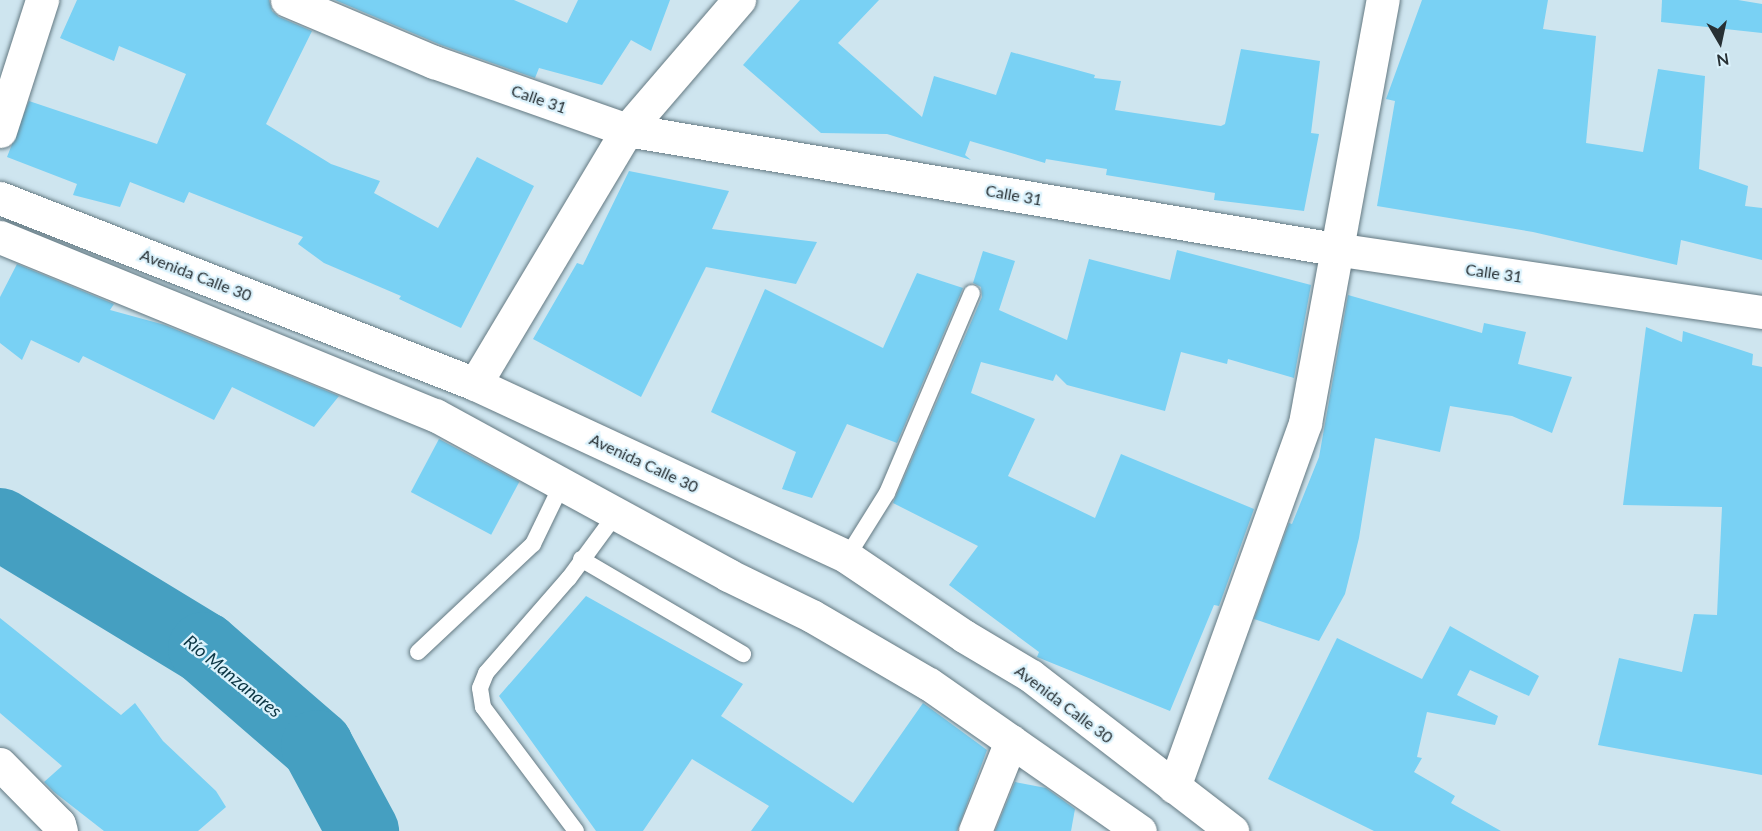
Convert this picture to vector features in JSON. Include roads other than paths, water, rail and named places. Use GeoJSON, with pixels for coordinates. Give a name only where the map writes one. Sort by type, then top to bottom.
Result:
{"type":"FeatureCollection","features":[{"type":"Feature","properties":{"kind":"street"},"geometry":{"type":"LineString","coordinates":[[0,131],[42,0]]}},
{"type":"Feature","properties":{"kind":"street","name":"Calle 31"},"geometry":{"type":"LineString","coordinates":[[287,0],[434,62],[627,130],[1335,249],[1762,312]]}},
{"type":"Feature","properties":{"kind":"street"},"geometry":{"type":"LineString","coordinates":[[475,384],[627,130],[739,0]]}},
{"type":"Feature","properties":{"kind":"street"},"geometry":{"type":"LineString","coordinates":[[1174,787],[1305,423],[1335,249],[1383,0]]}},
{"type":"Feature","properties":{"kind":"street","name":"Avenida Calle 30"},"geometry":{"type":"LineString","coordinates":[[0,198],[475,384],[847,557],[964,636],[1031,675],[1232,831]]}},
{"type":"Feature","properties":{"kind":"street"},"geometry":{"type":"LineString","coordinates":[[0,237],[435,415],[728,575],[812,616],[929,684],[1140,831]]}},
{"type":"Feature","properties":{"kind":"street"},"geometry":{"type":"LineString","coordinates":[[975,831],[1011,741]]}},
{"type":"Feature","properties":{"kind":"street"},"geometry":{"type":"LineString","coordinates":[[0,764],[59,824],[61,831]]}},
{"type":"Feature","properties":{"kind":"lane"},"geometry":{"type":"LineString","coordinates":[[847,557],[887,493],[972,293]]}},
{"type":"Feature","properties":{"kind":"lane"},"geometry":{"type":"LineString","coordinates":[[418,652],[533,544],[562,484]]}},
{"type":"Feature","properties":{"kind":"lane"},"geometry":{"type":"LineString","coordinates":[[576,831],[483,707],[480,688],[486,673],[617,513]]}},
{"type":"Feature","properties":{"kind":"lane"},"geometry":{"type":"LineString","coordinates":[[581,559],[743,654]]}},
{"type":"Feature","properties":{"kind":"waterway","name":"Río Manzanares"},"geometry":{"type":"LineString","coordinates":[[0,524],[204,648],[317,746],[363,831]]}}]}
